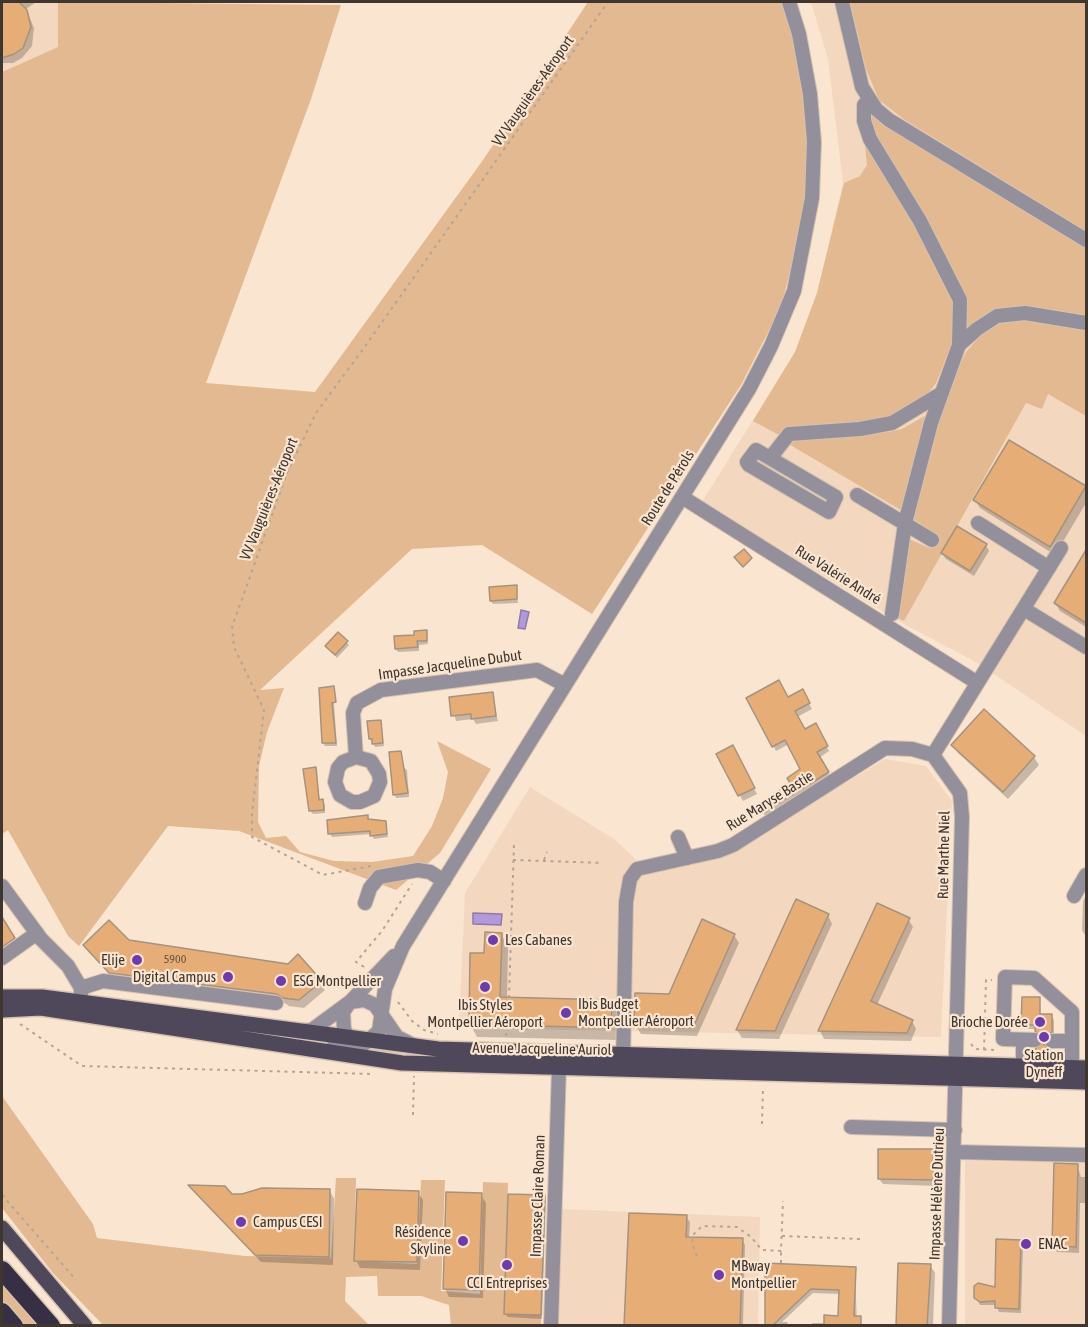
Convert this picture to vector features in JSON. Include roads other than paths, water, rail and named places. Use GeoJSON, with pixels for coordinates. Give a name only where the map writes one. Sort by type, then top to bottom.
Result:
{"type":"FeatureCollection","features":[{"type":"Feature","properties":{"kind":"highway"},"geometry":{"type":"LineString","coordinates":[[2,1270],[51,1326]]}},
{"type":"Feature","properties":{"kind":"highway"},"geometry":{"type":"LineString","coordinates":[[2,1312],[14,1326]]}},
{"type":"Feature","properties":{"kind":"main road","name":"Avenue Jacqueline Auriol"},"geometry":{"type":"LineString","coordinates":[[5,997],[81,995],[359,1045],[459,1050],[510,1048],[623,1062],[955,1071],[1086,1082]]}},
{"type":"Feature","properties":{"kind":"main road","name":"Avenue Jacqueline Auriol"},"geometry":{"type":"LineString","coordinates":[[2,1010],[48,1009],[380,1061],[560,1067],[623,1062]]}},
{"type":"Feature","properties":{"kind":"main road","name":"Avenue Jacqueline Auriol"},"geometry":{"type":"LineString","coordinates":[[955,1071],[1023,1066],[1079,1068]]}},
{"type":"Feature","properties":{"kind":"main road"},"geometry":{"type":"LineString","coordinates":[[2,1228],[85,1326]]}},
{"type":"Feature","properties":{"kind":"street","name":"Route de Pérols"},"geometry":{"type":"LineString","coordinates":[[382,1017],[385,989],[403,946],[749,388],[771,346],[794,291],[812,198],[814,142],[810,94],[799,34],[789,2]]}},
{"type":"Feature","properties":{"kind":"street"},"geometry":{"type":"LineString","coordinates":[[842,2],[862,87],[869,99],[889,120],[1086,240]]}},
{"type":"Feature","properties":{"kind":"street"},"geometry":{"type":"LineString","coordinates":[[869,99],[864,105],[864,121],[870,140],[920,221],[960,300],[959,345],[931,423],[905,523],[892,614]]}},
{"type":"Feature","properties":{"kind":"street"},"geometry":{"type":"LineString","coordinates":[[959,345],[977,328],[998,316],[1025,313],[1086,323]]}},
{"type":"Feature","properties":{"kind":"street"},"geometry":{"type":"LineString","coordinates":[[771,457],[789,434],[860,429],[892,423],[942,393]]}},
{"type":"Feature","properties":{"kind":"street"},"geometry":{"type":"LineString","coordinates":[[756,450],[771,457],[836,497],[829,512],[747,462],[756,450]]}},
{"type":"Feature","properties":{"kind":"street"},"geometry":{"type":"LineString","coordinates":[[856,495],[932,540]]}},
{"type":"Feature","properties":{"kind":"street","name":"Rue Valérie André"},"geometry":{"type":"LineString","coordinates":[[682,497],[976,682]]}},
{"type":"Feature","properties":{"kind":"street"},"geometry":{"type":"LineString","coordinates":[[978,523],[1049,568]]}},
{"type":"Feature","properties":{"kind":"street"},"geometry":{"type":"LineString","coordinates":[[933,755],[976,682],[1062,548]]}},
{"type":"Feature","properties":{"kind":"street"},"geometry":{"type":"LineString","coordinates":[[1024,609],[1086,647]]}},
{"type":"Feature","properties":{"kind":"street","name":"Impasse Jacqueline Dubut"},"geometry":{"type":"LineString","coordinates":[[356,757],[353,713],[357,703],[381,690],[537,670],[565,685]]}},
{"type":"Feature","properties":{"kind":"street","name":"Rue Maryse Bastie"},"geometry":{"type":"LineString","coordinates":[[623,1062],[626,902],[630,879],[637,869],[733,845],[885,748],[912,749],[933,755]]}},
{"type":"Feature","properties":{"kind":"street","name":"Rue Marthe Niel"},"geometry":{"type":"LineString","coordinates":[[933,755],[957,787],[962,803],[955,1071]]}},
{"type":"Feature","properties":{"kind":"street"},"geometry":{"type":"LineString","coordinates":[[678,837],[687,858]]}},
{"type":"Feature","properties":{"kind":"street"},"geometry":{"type":"LineString","coordinates":[[365,903],[369,888],[379,877],[418,870],[430,872],[444,881]]}},
{"type":"Feature","properties":{"kind":"street"},"geometry":{"type":"LineString","coordinates":[[1074,896],[1086,875]]}},
{"type":"Feature","properties":{"kind":"street"},"geometry":{"type":"LineString","coordinates":[[2,886],[37,933],[68,966],[81,995],[103,981],[276,1003]]}},
{"type":"Feature","properties":{"kind":"street"},"geometry":{"type":"LineString","coordinates":[[2,958],[37,933]]}},
{"type":"Feature","properties":{"kind":"street","name":"Route de Pérols"},"geometry":{"type":"LineString","coordinates":[[293,1032],[312,1030],[350,1002],[403,946]]}},
{"type":"Feature","properties":{"kind":"street"},"geometry":{"type":"LineString","coordinates":[[1023,1066],[1029,1040],[1003,1039],[1005,977],[1034,978],[1072,1012],[1072,1041],[1079,1068]]}},
{"type":"Feature","properties":{"kind":"street"},"geometry":{"type":"LineString","coordinates":[[380,1061],[344,1030],[342,1018],[350,1002],[359,999],[370,1001],[397,1036],[417,1047]]}},
{"type":"Feature","properties":{"kind":"street"},"geometry":{"type":"LineString","coordinates":[[241,1038],[254,1037],[338,1047],[359,1045],[379,1031],[382,1017]]}},
{"type":"Feature","properties":{"kind":"street"},"geometry":{"type":"LineString","coordinates":[[1052,1041],[1072,1041]]}},
{"type":"Feature","properties":{"kind":"street","name":"Impasse Claire Roman"},"geometry":{"type":"LineString","coordinates":[[551,1326],[560,1067]]}},
{"type":"Feature","properties":{"kind":"street","name":"Impasse Hélène Dutrieu"},"geometry":{"type":"LineString","coordinates":[[949,1326],[955,1071]]}},
{"type":"Feature","properties":{"kind":"street"},"geometry":{"type":"LineString","coordinates":[[850,1126],[955,1130]]}},
{"type":"Feature","properties":{"kind":"street"},"geometry":{"type":"LineString","coordinates":[[954,1152],[1086,1155]]}},
{"type":"Feature","properties":{"kind":"place","name":"Les Cabanes"},"geometry":{"type":"Point","coordinates":[493,940]}},
{"type":"Feature","properties":{"kind":"place","name":"Elije"},"geometry":{"type":"Point","coordinates":[137,960]}},
{"type":"Feature","properties":{"kind":"place","name":"Digital Campus"},"geometry":{"type":"Point","coordinates":[228,977]}},
{"type":"Feature","properties":{"kind":"place","name":"ESG Montpellier"},"geometry":{"type":"Point","coordinates":[281,981]}},
{"type":"Feature","properties":{"kind":"place","name":"Ibis Styles Montpellier Aéroport"},"geometry":{"type":"Point","coordinates":[485,987]}},
{"type":"Feature","properties":{"kind":"place","name":"Ibis Budget Montpellier Aéroport"},"geometry":{"type":"Point","coordinates":[566,1013]}},
{"type":"Feature","properties":{"kind":"place","name":"Brioche Dorée"},"geometry":{"type":"Point","coordinates":[1040,1022]}},
{"type":"Feature","properties":{"kind":"place","name":"Station Dyneff"},"geometry":{"type":"Point","coordinates":[1044,1037]}},
{"type":"Feature","properties":{"kind":"place","name":"Campus CESI"},"geometry":{"type":"Point","coordinates":[241,1222]}},
{"type":"Feature","properties":{"kind":"place","name":"Résidence Skyline"},"geometry":{"type":"Point","coordinates":[463,1241]}},
{"type":"Feature","properties":{"kind":"place","name":"ENAC"},"geometry":{"type":"Point","coordinates":[1026,1244]}},
{"type":"Feature","properties":{"kind":"place","name":"CCI Entreprises"},"geometry":{"type":"Point","coordinates":[507,1265]}},
{"type":"Feature","properties":{"kind":"place","name":"MBway Montpellier"},"geometry":{"type":"Point","coordinates":[719,1275]}}]}
